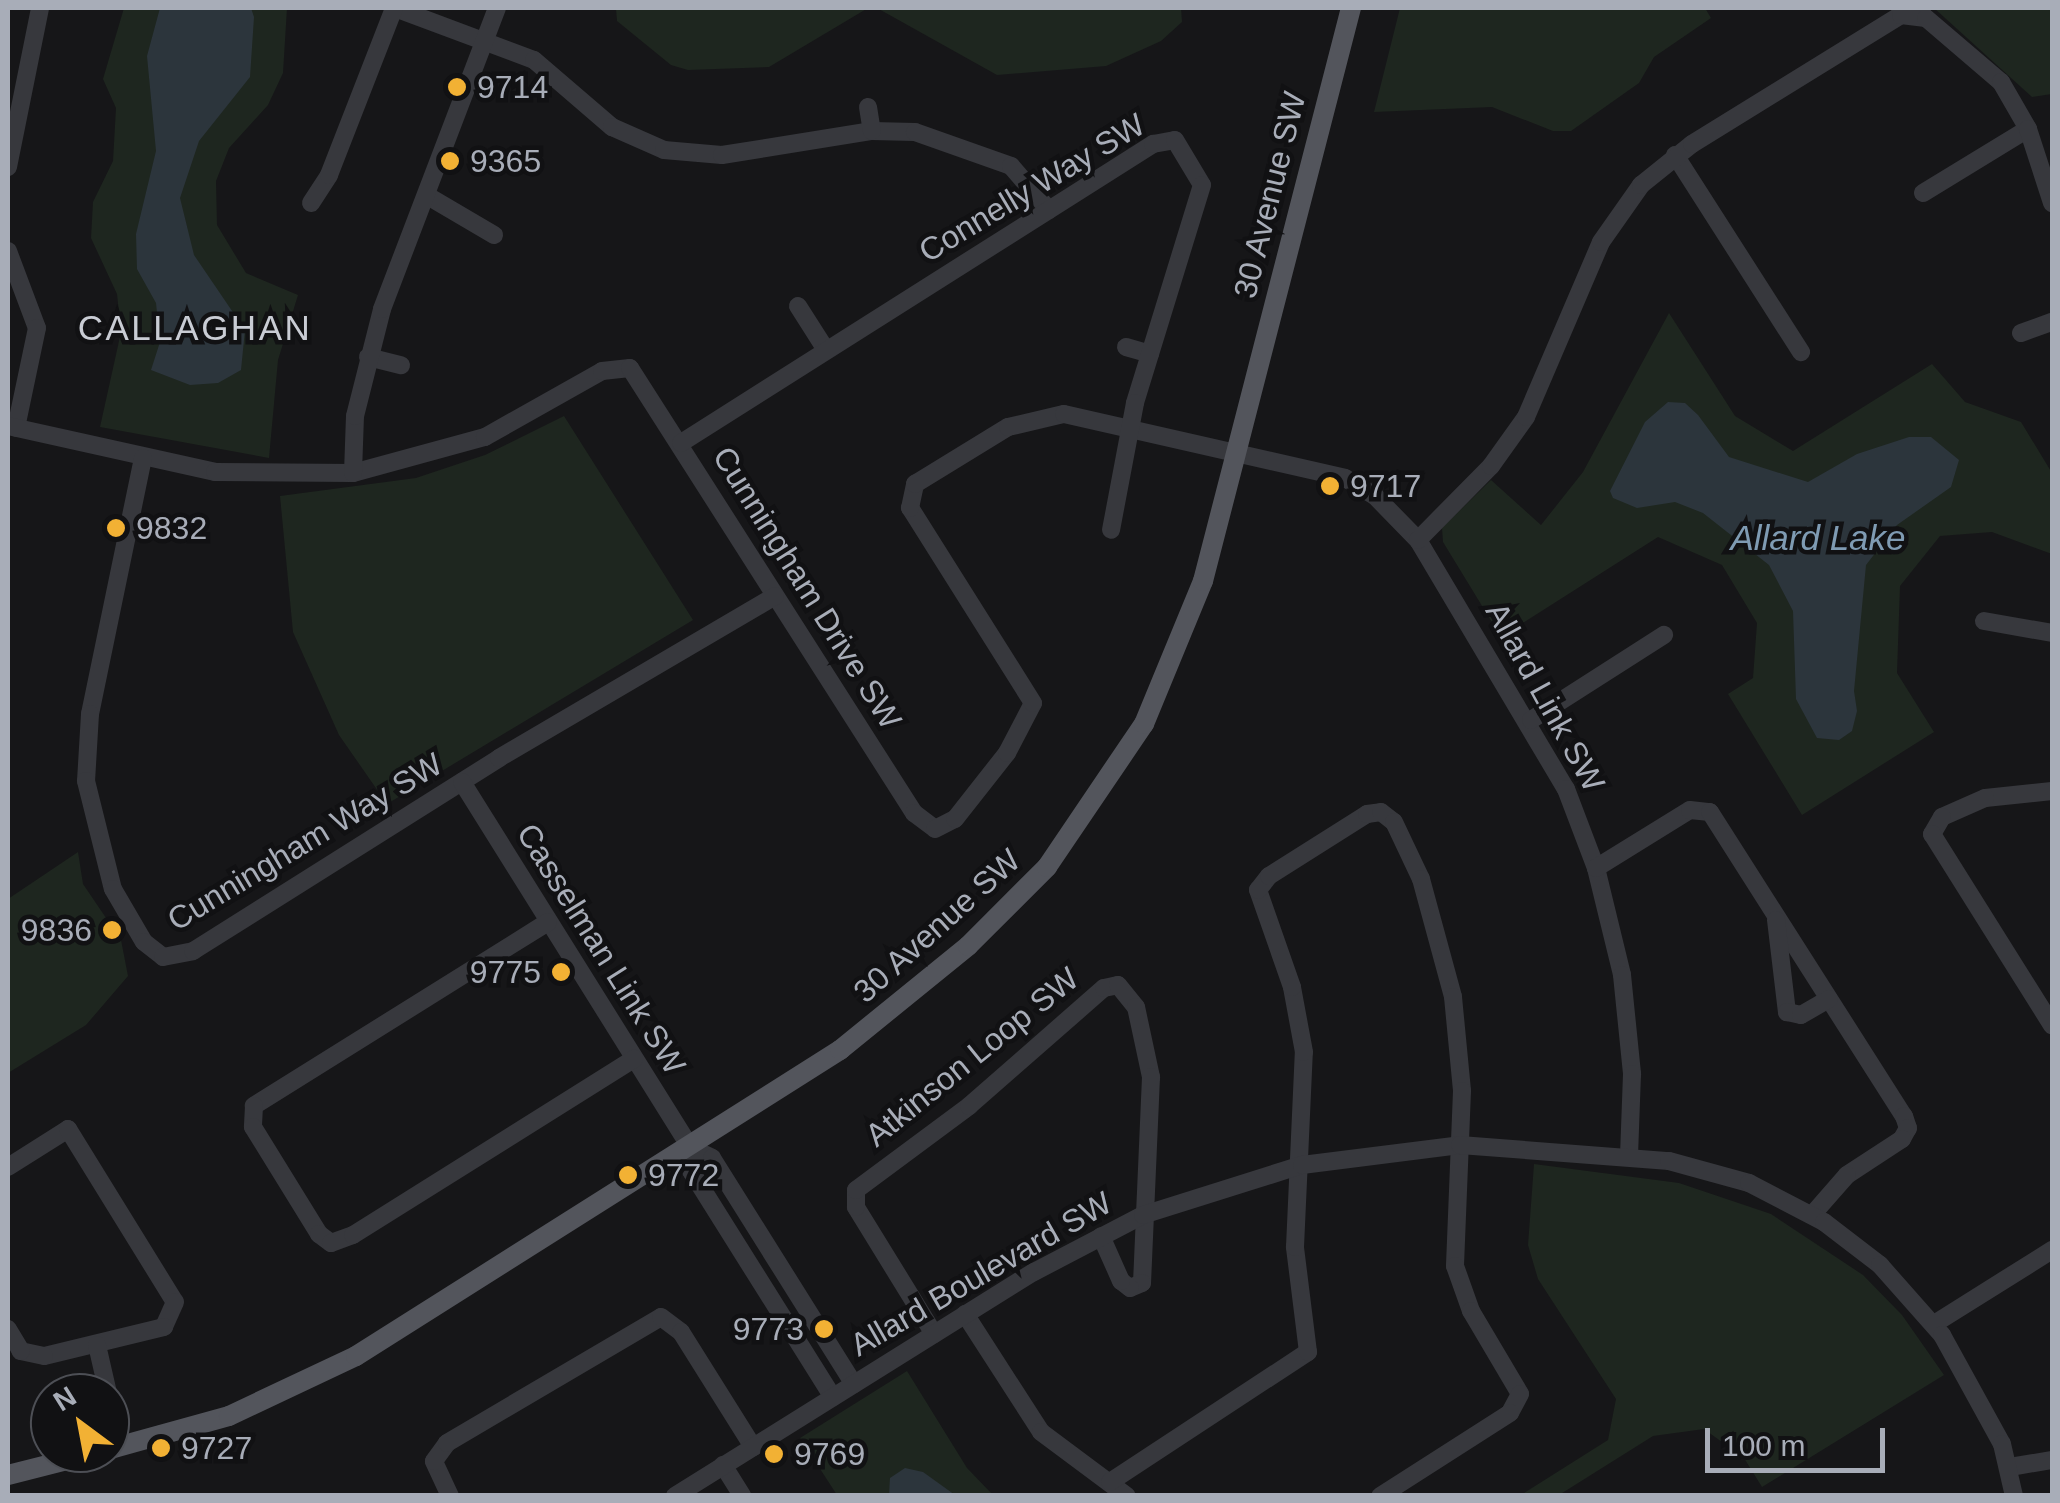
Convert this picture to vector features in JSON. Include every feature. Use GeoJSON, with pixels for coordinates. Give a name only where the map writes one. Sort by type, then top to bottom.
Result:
{"type":"FeatureCollection","features":[{"type":"Feature","properties":{"kind":"main road","name":"30 Avenue SW"},"geometry":{"type":"LineString","coordinates":[[130,1444],[200,1426],[302,1386],[690,1148],[865,1030],[968,946],[1047,866],[1126,756],[1170,671],[1203,581],[1351,8]]}},
{"type":"Feature","properties":{"kind":"street"},"geometry":{"type":"LineString","coordinates":[[8,167],[40,8]]}},
{"type":"Feature","properties":{"kind":"street"},"geometry":{"type":"LineString","coordinates":[[311,204],[329,175],[395,8],[534,60],[612,127],[664,150],[722,155],[848,143],[872,131],[915,132],[996,158],[1024,177],[1049,210]]}},
{"type":"Feature","properties":{"kind":"street"},"geometry":{"type":"LineString","coordinates":[[352,473],[355,416],[368,357],[497,8]]}},
{"type":"Feature","properties":{"kind":"street"},"geometry":{"type":"LineString","coordinates":[[1418,540],[1517,432],[1613,220],[1676,155],[1908,12],[1926,18],[1981,59],[2028,129],[2051,196]]}},
{"type":"Feature","properties":{"kind":"street"},"geometry":{"type":"LineString","coordinates":[[868,107],[872,131]]}},
{"type":"Feature","properties":{"kind":"street"},"geometry":{"type":"LineString","coordinates":[[1923,193],[2028,129]]}},
{"type":"Feature","properties":{"kind":"street","name":"Connelly Way SW"},"geometry":{"type":"LineString","coordinates":[[680,443],[1161,140],[1185,147],[1202,185],[1131,428]]}},
{"type":"Feature","properties":{"kind":"street"},"geometry":{"type":"LineString","coordinates":[[1676,155],[1801,352]]}},
{"type":"Feature","properties":{"kind":"street"},"geometry":{"type":"LineString","coordinates":[[426,195],[494,235]]}},
{"type":"Feature","properties":{"kind":"street"},"geometry":{"type":"LineString","coordinates":[[8,251],[26,296],[36,338],[12,427]]}},
{"type":"Feature","properties":{"kind":"street"},"geometry":{"type":"LineString","coordinates":[[8,303],[26,296]]}},
{"type":"Feature","properties":{"kind":"street"},"geometry":{"type":"LineString","coordinates":[[798,306],[826,350]]}},
{"type":"Feature","properties":{"kind":"street"},"geometry":{"type":"LineString","coordinates":[[2020,333],[2052,322]]}},
{"type":"Feature","properties":{"kind":"street"},"geometry":{"type":"LineString","coordinates":[[1126,348],[1150,354]]}},
{"type":"Feature","properties":{"kind":"street"},"geometry":{"type":"LineString","coordinates":[[368,357],[400,365]]}},
{"type":"Feature","properties":{"kind":"street","name":"Cunningham Drive SW"},"geometry":{"type":"LineString","coordinates":[[12,427],[142,458],[245,476],[352,473],[485,437],[621,366],[636,374],[919,820],[929,828],[946,826],[1016,742],[1033,703],[910,508],[908,494],[1022,422],[1075,414],[1237,453]]}},
{"type":"Feature","properties":{"kind":"street"},"geometry":{"type":"LineString","coordinates":[[1112,530],[1131,428]]}},
{"type":"Feature","properties":{"kind":"street","name":"Allard Link SW"},"geometry":{"type":"LineString","coordinates":[[1237,453],[1346,478],[1375,496],[1418,540],[1531,720],[1566,789],[1596,868],[1627,1012],[1629,1155]]}},
{"type":"Feature","properties":{"kind":"street","name":"Cunningham Way SW"},"geometry":{"type":"LineString","coordinates":[[142,458],[90,714],[86,781],[105,869],[150,949],[172,958],[193,950],[462,782],[775,596]]}},
{"type":"Feature","properties":{"kind":"street"},"geometry":{"type":"LineString","coordinates":[[1984,620],[2052,634]]}},
{"type":"Feature","properties":{"kind":"street"},"geometry":{"type":"LineString","coordinates":[[1531,720],[1664,635]]}},
{"type":"Feature","properties":{"kind":"street","name":"Casselman Link SW"},"geometry":{"type":"LineString","coordinates":[[462,782],[690,1148]]}},
{"type":"Feature","properties":{"kind":"street"},"geometry":{"type":"LineString","coordinates":[[2052,790],[1975,802],[1937,820],[1932,834],[2052,1025]]}},
{"type":"Feature","properties":{"kind":"street"},"geometry":{"type":"LineString","coordinates":[[1596,868],[1703,808],[1829,998],[1908,1128],[1847,1175],[1812,1215]]}},
{"type":"Feature","properties":{"kind":"street"},"geometry":{"type":"LineString","coordinates":[[1110,1482],[1308,1352],[1296,1247],[1302,1165],[1302,1031],[1258,890],[1268,876],[1372,812],[1386,814],[1398,828],[1443,948],[1458,1040],[1460,1145],[1455,1266],[1471,1311],[1520,1400],[1510,1413],[1380,1496]]}},
{"type":"Feature","properties":{"kind":"street"},"geometry":{"type":"LineString","coordinates":[[1776,915],[1787,1012],[1797,1016],[1829,998]]}},
{"type":"Feature","properties":{"kind":"street"},"geometry":{"type":"LineString","coordinates":[[548,922],[254,1106],[253,1128],[319,1234],[331,1242],[354,1235],[634,1059]]}},
{"type":"Feature","properties":{"kind":"street","name":"Atkinson Loop SW"},"geometry":{"type":"LineString","coordinates":[[934,1334],[856,1207],[856,1190],[994,1085],[1098,993],[1118,984],[1136,1006],[1151,1077],[1143,1215]]}},
{"type":"Feature","properties":{"kind":"street"},"geometry":{"type":"LineString","coordinates":[[8,1167],[68,1129],[169,1290],[174,1312],[164,1327],[96,1345],[29,1356],[8,1329]]}},
{"type":"Feature","properties":{"kind":"street","name":"Allard Boulevard SW"},"geometry":{"type":"LineString","coordinates":[[676,1496],[965,1314],[1143,1215],[1302,1165],[1460,1145],[1629,1155],[1708,1170],[1812,1215],[1880,1265],[1934,1324],[1977,1393],[2010,1466],[2014,1496]]}},
{"type":"Feature","properties":{"kind":"street"},"geometry":{"type":"LineString","coordinates":[[832,1397],[691,1172],[690,1148],[712,1158],[854,1384]]}},
{"type":"Feature","properties":{"kind":"street"},"geometry":{"type":"LineString","coordinates":[[1101,1236],[1122,1281],[1137,1287],[1147,1274],[1140,1248],[1143,1215]]}},
{"type":"Feature","properties":{"kind":"street"},"geometry":{"type":"LineString","coordinates":[[1934,1324],[2052,1250]]}},
{"type":"Feature","properties":{"kind":"street"},"geometry":{"type":"LineString","coordinates":[[965,1314],[1042,1432],[1127,1496]]}},
{"type":"Feature","properties":{"kind":"street"},"geometry":{"type":"LineString","coordinates":[[450,1496],[434,1461],[446,1443],[661,1318],[681,1332],[754,1446]]}},
{"type":"Feature","properties":{"kind":"street"},"geometry":{"type":"LineString","coordinates":[[96,1345],[103,1373]]}},
{"type":"Feature","properties":{"kind":"street"},"geometry":{"type":"LineString","coordinates":[[2010,1466],[2052,1460]]}},
{"type":"Feature","properties":{"kind":"street"},"geometry":{"type":"LineString","coordinates":[[724,1466],[742,1496]]}},
{"type":"Feature","properties":{"kind":"shaded area"},"geometry":{"type":"Polygon","coordinates":[[[124,8],[287,8],[283,73],[268,105],[229,148],[216,181],[217,225],[246,273],[298,295],[278,360],[269,458],[100,427],[121,332],[117,294],[91,238],[93,202],[113,161],[116,108],[103,79],[124,8]]]}},
{"type":"Feature","properties":{"kind":"shaded area"},"geometry":{"type":"Polygon","coordinates":[[[616,8],[868,8],[769,67],[688,70],[671,65],[617,21],[616,8]]]}},
{"type":"Feature","properties":{"kind":"shaded area"},"geometry":{"type":"Polygon","coordinates":[[[877,8],[1181,8],[1182,22],[1161,41],[1106,66],[997,75],[877,8]]]}},
{"type":"Feature","properties":{"kind":"shaded area"},"geometry":{"type":"Polygon","coordinates":[[[1400,8],[1705,8],[1711,18],[1654,57],[1639,83],[1571,131],[1553,131],[1492,107],[1374,112],[1400,8]]]}},
{"type":"Feature","properties":{"kind":"shaded area"},"geometry":{"type":"Polygon","coordinates":[[[1934,8],[2052,8],[2052,94],[2032,97],[1934,8]]]}},
{"type":"Feature","properties":{"kind":"shaded area"},"geometry":{"type":"Polygon","coordinates":[[[1669,313],[1735,416],[1793,451],[1932,364],[1965,402],[2021,422],[2052,473],[2052,554],[1992,532],[1940,536],[1900,586],[1897,673],[1934,732],[1802,815],[1728,694],[1753,678],[1757,623],[1722,565],[1658,537],[1501,637],[1443,542],[1442,528],[1491,480],[1541,525],[1583,472],[1669,313]]]}},
{"type":"Feature","properties":{"kind":"shaded area"},"geometry":{"type":"Polygon","coordinates":[[[564,416],[693,620],[387,804],[339,735],[293,632],[280,496],[416,478],[485,455],[564,416]]]}},
{"type":"Feature","properties":{"kind":"shaded area"},"geometry":{"type":"Polygon","coordinates":[[[78,852],[83,884],[121,940],[128,976],[86,1025],[8,1073],[8,899],[78,852]]]}},
{"type":"Feature","properties":{"kind":"shaded area"},"geometry":{"type":"Polygon","coordinates":[[[1534,1164],[1679,1183],[1771,1214],[1863,1275],[1902,1315],[1944,1375],[1762,1487],[1744,1458],[1704,1429],[1653,1436],[1559,1495],[1521,1495],[1608,1440],[1616,1399],[1538,1279],[1528,1245],[1534,1164]]]}},
{"type":"Feature","properties":{"kind":"shaded area"},"geometry":{"type":"Polygon","coordinates":[[[907,1371],[967,1468],[993,1495],[837,1495],[800,1438],[907,1371]]]}},
{"type":"Feature","properties":{"kind":"water"},"geometry":{"type":"Polygon","coordinates":[[[160,8],[251,8],[254,17],[250,77],[199,141],[180,198],[194,255],[245,330],[241,370],[218,383],[190,385],[151,370],[160,342],[156,303],[137,269],[136,234],[156,151],[147,56],[160,8]]]}},
{"type":"Feature","properties":{"kind":"water","name":"Allard Lake"},"geometry":{"type":"Polygon","coordinates":[[[1668,402],[1685,403],[1729,457],[1808,482],[1857,454],[1909,437],[1931,437],[1959,460],[1951,487],[1897,525],[1866,565],[1854,691],[1857,711],[1852,731],[1839,740],[1817,738],[1796,699],[1793,611],[1769,565],[1703,513],[1675,502],[1637,508],[1613,498],[1610,491],[1645,422],[1668,402]]]}},
{"type":"Feature","properties":{"kind":"water"},"geometry":{"type":"Polygon","coordinates":[[[905,1468],[923,1472],[955,1495],[889,1495],[890,1478],[905,1468]]]}},
{"type":"Feature","properties":{"kind":"place","name":"9714"},"geometry":{"type":"Point","coordinates":[457,87]}},
{"type":"Feature","properties":{"kind":"place","name":"9365"},"geometry":{"type":"Point","coordinates":[450,161]}},
{"type":"Feature","properties":{"kind":"place","name":"9717"},"geometry":{"type":"Point","coordinates":[1330,486]}},
{"type":"Feature","properties":{"kind":"place","name":"9832"},"geometry":{"type":"Point","coordinates":[116,528]}},
{"type":"Feature","properties":{"kind":"place","name":"9836"},"geometry":{"type":"Point","coordinates":[112,930]}},
{"type":"Feature","properties":{"kind":"place","name":"9775"},"geometry":{"type":"Point","coordinates":[561,972]}},
{"type":"Feature","properties":{"kind":"place","name":"9772"},"geometry":{"type":"Point","coordinates":[628,1175]}},
{"type":"Feature","properties":{"kind":"place","name":"9773"},"geometry":{"type":"Point","coordinates":[824,1329]}},
{"type":"Feature","properties":{"kind":"place","name":"9727"},"geometry":{"type":"Point","coordinates":[161,1448]}},
{"type":"Feature","properties":{"kind":"place","name":"9769"},"geometry":{"type":"Point","coordinates":[774,1454]}},
{"type":"Feature","properties":{"kind":"district","name":"CALLAGHAN"},"geometry":{"type":"Point","coordinates":[195,328]}}]}
